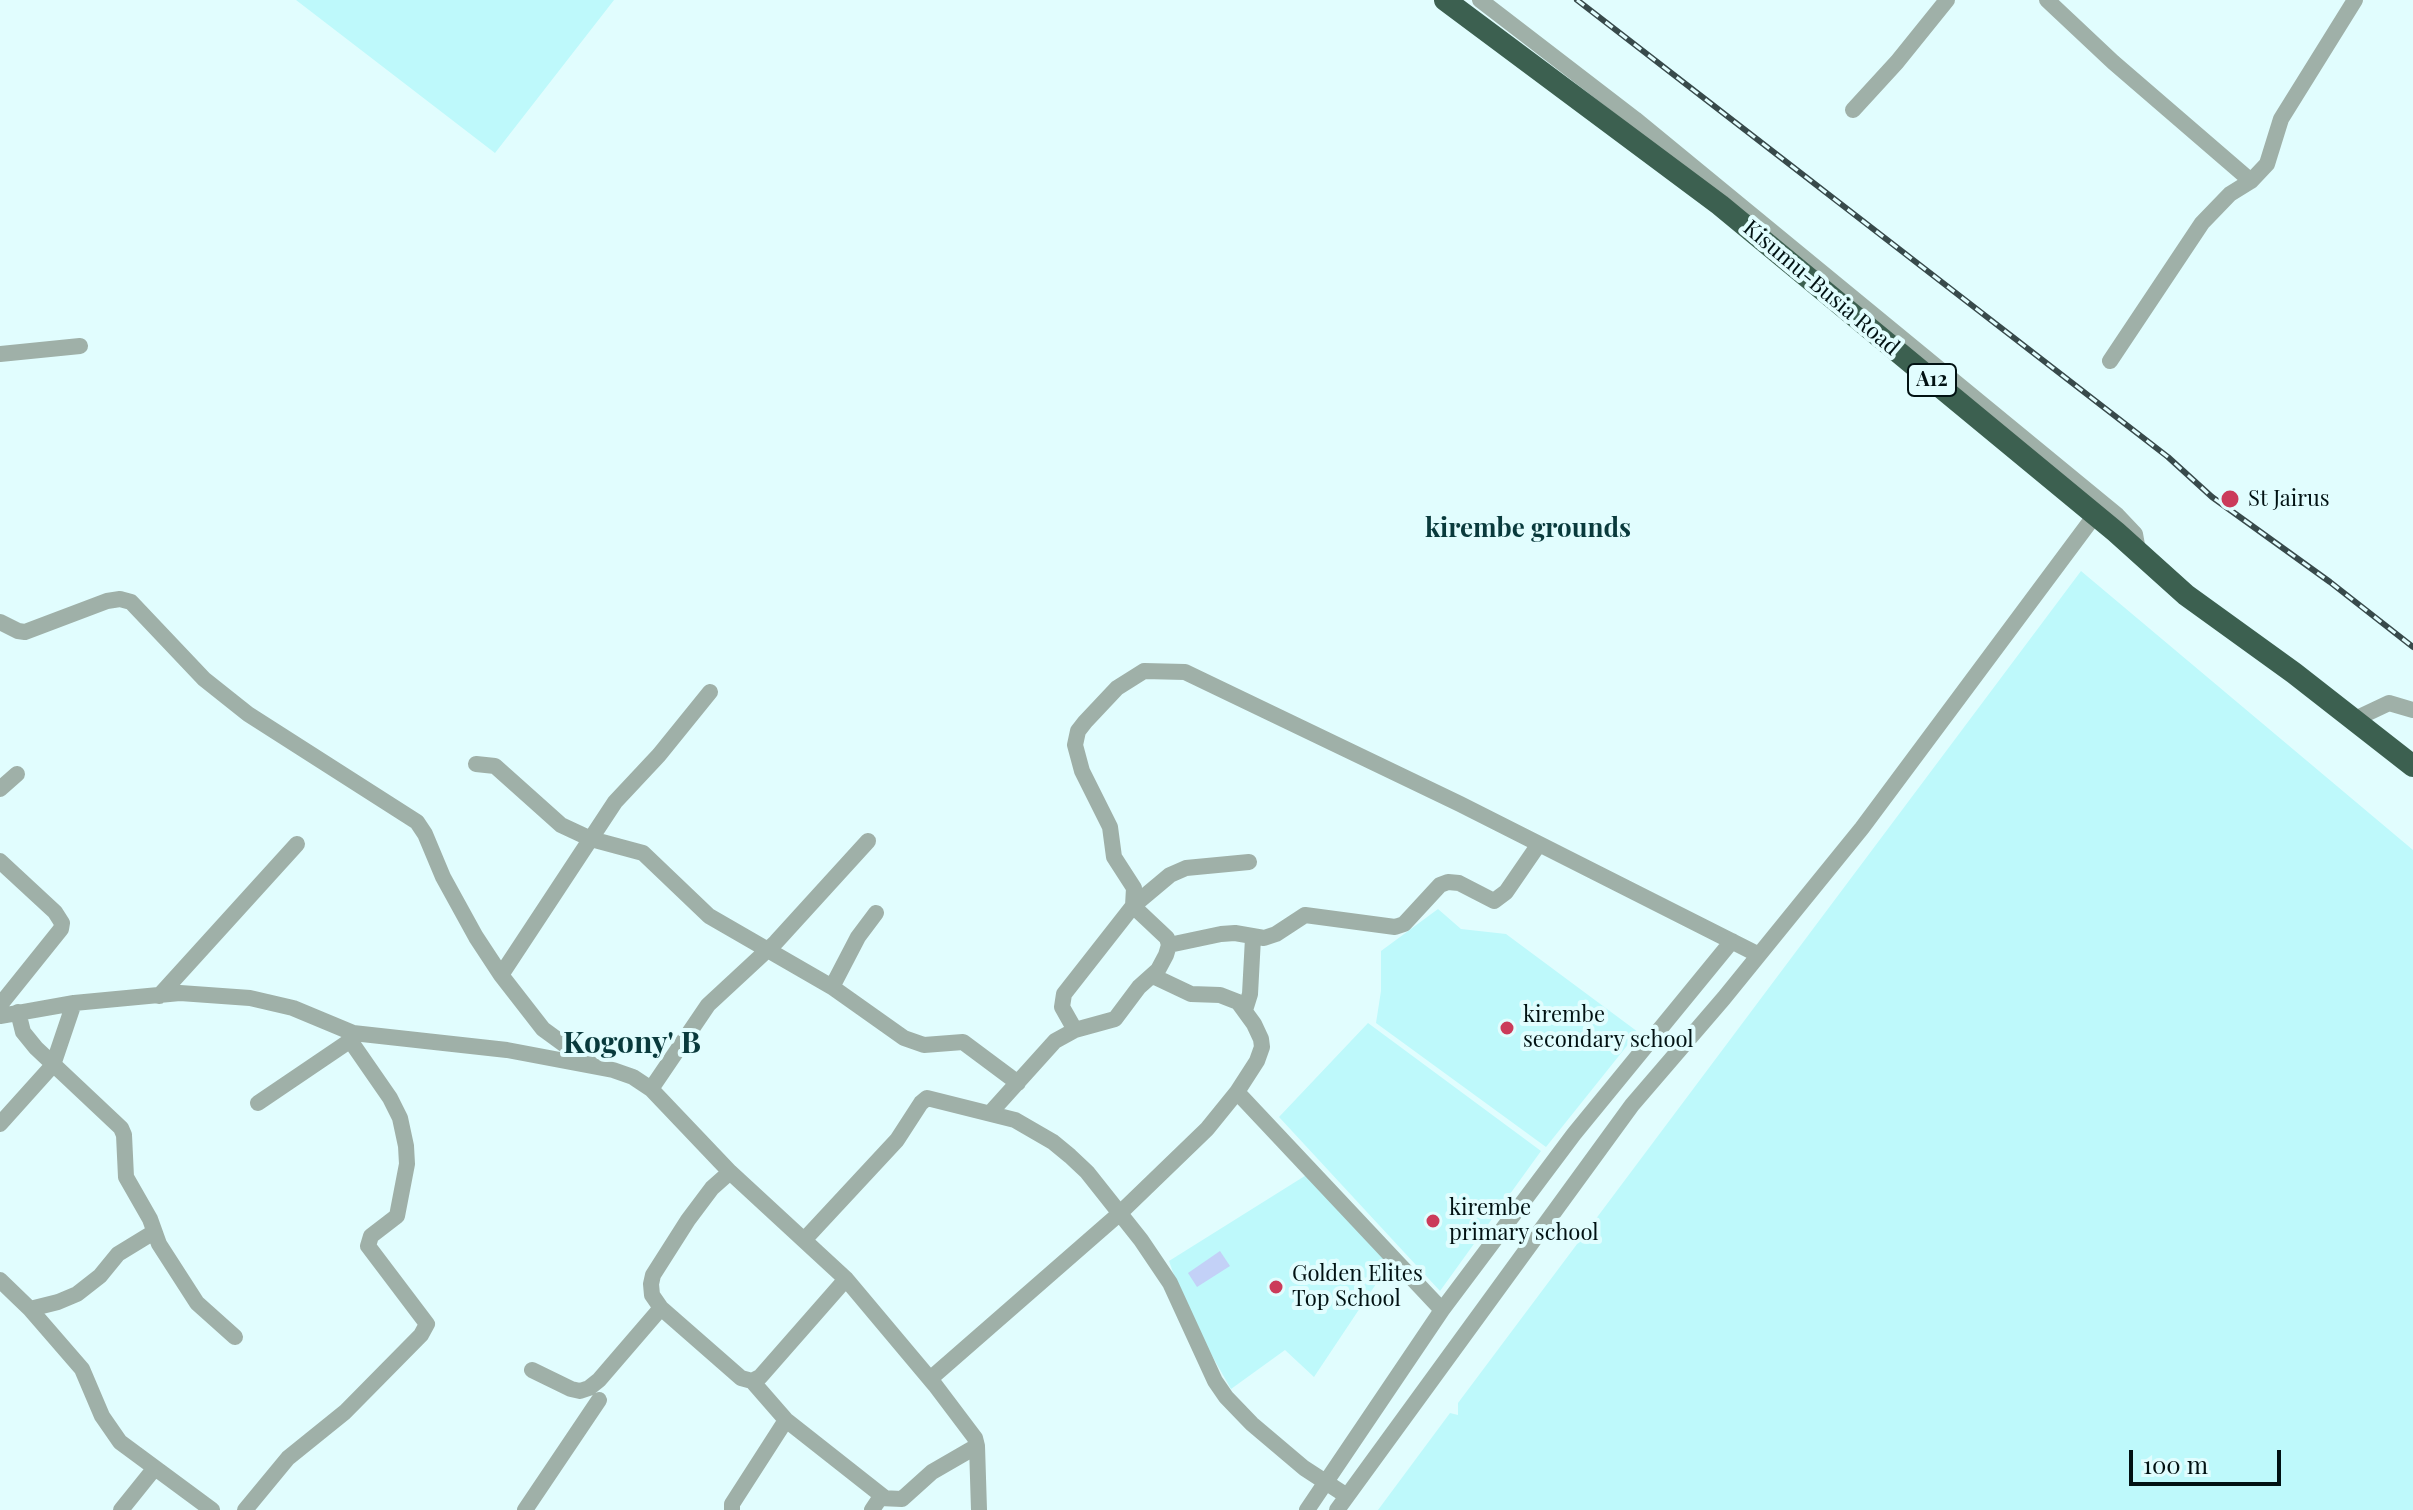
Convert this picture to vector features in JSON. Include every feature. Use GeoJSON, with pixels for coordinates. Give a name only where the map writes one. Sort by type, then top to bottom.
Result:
{"type":"FeatureCollection","features":[{"type":"Feature","properties":{"kind":"highway","name":"Kisumu-Busia Road"},"geometry":{"type":"LineString","coordinates":[[1445,0],[1720,205],[2095,515],[2186,595],[2413,766]]}},
{"type":"Feature","properties":{"kind":"street"},"geometry":{"type":"LineString","coordinates":[[1480,0],[1635,119],[2117,515],[2135,534],[2138,551]]}},
{"type":"Feature","properties":{"kind":"street"},"geometry":{"type":"LineString","coordinates":[[1853,110],[1947,0]]}},
{"type":"Feature","properties":{"kind":"street"},"geometry":{"type":"LineString","coordinates":[[2047,0],[2113,62],[2251,181]]}},
{"type":"Feature","properties":{"kind":"street"},"geometry":{"type":"LineString","coordinates":[[2110,361],[2202,223],[2230,194],[2251,181],[2267,164],[2281,119],[2355,0]]}},
{"type":"Feature","properties":{"kind":"street"},"geometry":{"type":"LineString","coordinates":[[0,354],[80,346]]}},
{"type":"Feature","properties":{"kind":"street"},"geometry":{"type":"LineString","coordinates":[[1337,1510],[1632,1105],[1862,828],[2095,515]]}},
{"type":"Feature","properties":{"kind":"street"},"geometry":{"type":"LineString","coordinates":[[0,622],[25,632],[107,601],[120,599],[131,602],[204,679],[248,714],[417,822],[469,925],[501,975],[543,1029],[586,1059],[592,1067]]}},
{"type":"Feature","properties":{"kind":"street"},"geometry":{"type":"LineString","coordinates":[[1133,906],[1134,888],[1114,857],[1110,827],[1082,771],[1075,745],[1078,731],[1117,688],[1152,669],[1185,672],[1759,955]]}},
{"type":"Feature","properties":{"kind":"street"},"geometry":{"type":"LineString","coordinates":[[501,975],[615,802],[659,755],[710,692]]}},
{"type":"Feature","properties":{"kind":"street"},"geometry":{"type":"LineString","coordinates":[[2353,720],[2389,703],[2413,710]]}},
{"type":"Feature","properties":{"kind":"street"},"geometry":{"type":"LineString","coordinates":[[476,764],[495,766],[561,825],[591,839],[643,853],[709,916],[832,987],[904,1038],[924,1045],[963,1042],[1018,1083]]}},
{"type":"Feature","properties":{"kind":"street"},"geometry":{"type":"LineString","coordinates":[[0,789],[17,774]]}},
{"type":"Feature","properties":{"kind":"street"},"geometry":{"type":"LineString","coordinates":[[651,1089],[708,1005],[768,949],[868,841]]}},
{"type":"Feature","properties":{"kind":"street"},"geometry":{"type":"LineString","coordinates":[[159,996],[297,844]]}},
{"type":"Feature","properties":{"kind":"street"},"geometry":{"type":"LineString","coordinates":[[1169,945],[1221,934],[1264,938],[1305,915],[1395,927],[1404,924],[1440,885],[1448,882],[1459,883],[1494,901],[1506,892],[1539,844]]}},
{"type":"Feature","properties":{"kind":"street"},"geometry":{"type":"LineString","coordinates":[[0,861],[55,912],[62,923],[61,929],[0,1005]]}},
{"type":"Feature","properties":{"kind":"street"},"geometry":{"type":"LineString","coordinates":[[1075,1030],[1062,1007],[1064,994],[1133,906],[1170,875],[1186,868],[1249,862]]}},
{"type":"Feature","properties":{"kind":"street"},"geometry":{"type":"LineString","coordinates":[[991,1112],[1055,1041],[1075,1030],[1115,1019],[1139,987],[1161,965],[1169,945],[1167,938],[1133,906]]}},
{"type":"Feature","properties":{"kind":"street"},"geometry":{"type":"LineString","coordinates":[[832,987],[858,937],[876,913]]}},
{"type":"Feature","properties":{"kind":"street"},"geometry":{"type":"LineString","coordinates":[[1245,1010],[1250,994],[1253,938]]}},
{"type":"Feature","properties":{"kind":"street"},"geometry":{"type":"LineString","coordinates":[[1307,1510],[1442,1310],[1574,1134],[1732,941]]}},
{"type":"Feature","properties":{"kind":"street"},"geometry":{"type":"LineString","coordinates":[[930,1379],[1119,1214],[1207,1129],[1257,1061],[1262,1047],[1245,1010],[1229,997],[1191,994],[1153,976]]}},
{"type":"Feature","properties":{"kind":"street"},"geometry":{"type":"LineString","coordinates":[[0,1016],[74,1003],[180,993],[250,998],[293,1008],[352,1036],[507,1050],[613,1070],[633,1077],[651,1089],[730,1172],[846,1279],[970,1429],[977,1446],[979,1510]]}},
{"type":"Feature","properties":{"kind":"street"},"geometry":{"type":"LineString","coordinates":[[0,1124],[53,1065],[74,1003]]}},
{"type":"Feature","properties":{"kind":"street"},"geometry":{"type":"LineString","coordinates":[[18,1012],[23,1032],[53,1065],[121,1128],[126,1177],[159,1244],[197,1303],[235,1337]]}},
{"type":"Feature","properties":{"kind":"street"},"geometry":{"type":"LineString","coordinates":[[258,1103],[352,1036]]}},
{"type":"Feature","properties":{"kind":"street"},"geometry":{"type":"LineString","coordinates":[[245,1510],[288,1458],[345,1412],[426,1330],[427,1324],[418,1310],[368,1246],[371,1236],[391,1224],[397,1216],[407,1164],[406,1146],[400,1118],[390,1098],[360,1056],[352,1036]]}},
{"type":"Feature","properties":{"kind":"street"},"geometry":{"type":"LineString","coordinates":[[1237,1092],[1442,1310]]}},
{"type":"Feature","properties":{"kind":"street"},"geometry":{"type":"LineString","coordinates":[[805,1239],[897,1140],[924,1100],[930,1097],[991,1112],[1027,1127],[1070,1156],[1093,1179],[1141,1240],[1170,1283],[1220,1389],[1252,1424],[1304,1468],[1347,1496]]}},
{"type":"Feature","properties":{"kind":"street"},"geometry":{"type":"LineString","coordinates":[[1574,1134],[1597,1152]]}},
{"type":"Feature","properties":{"kind":"street"},"geometry":{"type":"LineString","coordinates":[[730,1172],[712,1188],[688,1220],[653,1275],[652,1295],[661,1308],[741,1378],[752,1381],[786,1420],[885,1498]]}},
{"type":"Feature","properties":{"kind":"street"},"geometry":{"type":"LineString","coordinates":[[30,1309],[77,1294],[100,1276],[118,1254],[154,1232]]}},
{"type":"Feature","properties":{"kind":"street"},"geometry":{"type":"LineString","coordinates":[[752,1381],[760,1377],[846,1279]]}},
{"type":"Feature","properties":{"kind":"street"},"geometry":{"type":"LineString","coordinates":[[0,1280],[30,1309],[82,1369],[110,1430],[120,1442],[212,1510]]}},
{"type":"Feature","properties":{"kind":"street"},"geometry":{"type":"LineString","coordinates":[[532,1370],[571,1389],[580,1391],[589,1388],[661,1308]]}},
{"type":"Feature","properties":{"kind":"street"},"geometry":{"type":"LineString","coordinates":[[525,1510],[599,1400]]}},
{"type":"Feature","properties":{"kind":"street"},"geometry":{"type":"LineString","coordinates":[[732,1510],[732,1504],[786,1420]]}},
{"type":"Feature","properties":{"kind":"street"},"geometry":{"type":"LineString","coordinates":[[872,1510],[878,1499],[902,1499],[932,1472],[977,1446]]}},
{"type":"Feature","properties":{"kind":"street"},"geometry":{"type":"LineString","coordinates":[[121,1510],[154,1469]]}},
{"type":"Feature","properties":{"kind":"shaded area"},"geometry":{"type":"Polygon","coordinates":[[[296,0],[614,0],[495,153],[296,0]]]}},
{"type":"Feature","properties":{"kind":"shaded area"},"geometry":{"type":"Polygon","coordinates":[[[2081,571],[2413,850],[2413,1510],[1378,1510],[1450,1413],[1458,1415],[1458,1403],[2081,571]]]}},
{"type":"Feature","properties":{"kind":"shaded area","name":"kirembe secondary school"},"geometry":{"type":"Polygon","coordinates":[[[1438,909],[1461,929],[1506,934],[1638,1032],[1546,1147],[1376,1023],[1381,991],[1381,951],[1438,909]]]}},
{"type":"Feature","properties":{"kind":"shaded area","name":"kirembe primary school"},"geometry":{"type":"Polygon","coordinates":[[[1368,1023],[1541,1151],[1440,1291],[1279,1117],[1368,1023]]]}},
{"type":"Feature","properties":{"kind":"shaded area","name":"Golden Elites Top School"},"geometry":{"type":"Polygon","coordinates":[[[1308,1174],[1390,1263],[1314,1377],[1285,1350],[1231,1389],[1187,1312],[1169,1261],[1308,1174]]]}},
{"type":"Feature","properties":{"kind":"shaded area"},"geometry":{"type":"Polygon","coordinates":[[[1220,1251],[1230,1266],[1197,1287],[1188,1273],[1220,1251]]]}},
{"type":"Feature","properties":{"kind":"railway"},"geometry":{"type":"LineString","coordinates":[[1577,0],[2168,457],[2212,497],[2330,582],[2413,647]]}},
{"type":"Feature","properties":{"kind":"place","name":"St Jairus"},"geometry":{"type":"Point","coordinates":[2230,499]}},
{"type":"Feature","properties":{"kind":"place","name":"kirembe secondary school"},"geometry":{"type":"Point","coordinates":[1507,1028]}},
{"type":"Feature","properties":{"kind":"place","name":"kirembe primary school"},"geometry":{"type":"Point","coordinates":[1433,1221]}},
{"type":"Feature","properties":{"kind":"place","name":"Golden Elites Top School"},"geometry":{"type":"Point","coordinates":[1276,1287]}},
{"type":"Feature","properties":{"kind":"district","name":"kirembe grounds"},"geometry":{"type":"Point","coordinates":[1528,529]}},
{"type":"Feature","properties":{"kind":"district","name":"Kogony' B"},"geometry":{"type":"Point","coordinates":[632,1044]}}]}
